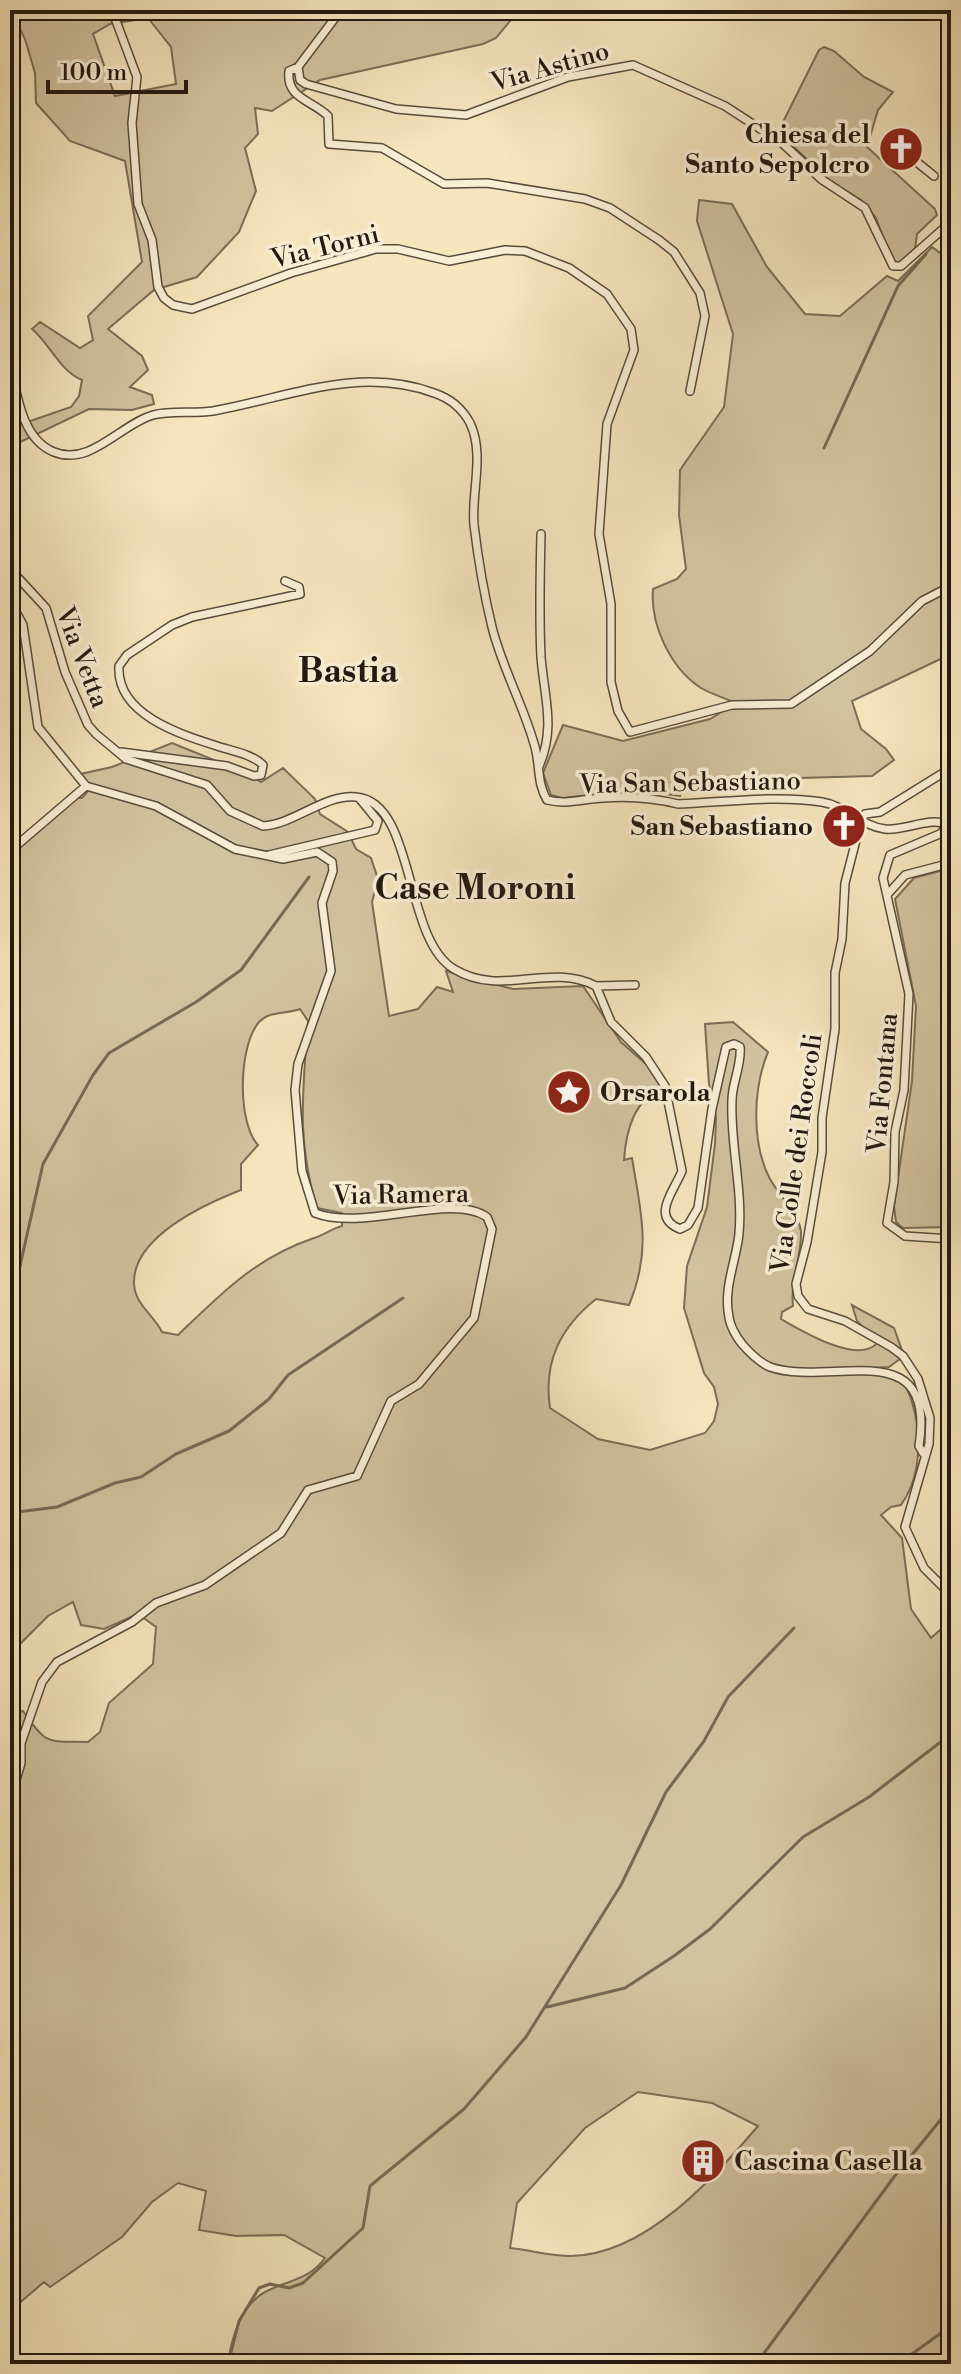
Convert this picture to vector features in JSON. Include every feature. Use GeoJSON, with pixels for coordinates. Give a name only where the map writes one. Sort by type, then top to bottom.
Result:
{"type":"FeatureCollection","features":[{"type":"Feature","properties":{"kind":"street","name":"Via Torni"},"geometry":{"type":"LineString","coordinates":[[112,10],[137,77],[132,123],[138,204],[152,240],[158,287],[173,305],[192,309],[291,273],[376,249],[398,249],[449,261],[505,250],[525,251],[569,268],[607,294],[635,339],[629,369],[607,424],[603,445],[604,490],[599,534],[611,604],[613,697],[630,732],[732,705],[791,704],[870,651],[922,601],[951,586]]}},
{"type":"Feature","properties":{"kind":"street"},"geometry":{"type":"LineString","coordinates":[[341,10],[298,67],[289,71],[288,81],[295,96],[328,116],[329,144],[382,148],[444,184],[487,183],[585,199],[610,208],[667,246],[700,293],[705,316],[690,391]]}},
{"type":"Feature","properties":{"kind":"street","name":"Via Astino"},"geometry":{"type":"LineString","coordinates":[[298,67],[300,80],[306,84],[396,109],[466,115],[568,77],[633,65],[725,106],[782,143],[821,179],[865,208],[893,266],[901,266],[951,222]]}},
{"type":"Feature","properties":{"kind":"street"},"geometry":{"type":"LineString","coordinates":[[918,163],[934,176]]}},
{"type":"Feature","properties":{"kind":"street","name":"Via San Sebastiano"},"geometry":{"type":"LineString","coordinates":[[10,363],[28,430],[53,452],[66,455],[83,453],[135,421],[155,415],[209,412],[335,383],[407,386],[434,393],[460,408],[471,425],[478,480],[474,522],[492,628],[535,748],[541,791],[547,800],[563,804],[601,798],[657,798],[678,804],[810,801],[835,805],[861,821],[884,829],[903,830],[933,821],[947,827],[942,833],[890,855],[883,868],[883,880]]}},
{"type":"Feature","properties":{"kind":"street"},"geometry":{"type":"LineString","coordinates":[[539,768],[550,722],[541,654],[541,534]]}},
{"type":"Feature","properties":{"kind":"street","name":"Via Vetta"},"geometry":{"type":"LineString","coordinates":[[10,569],[46,608],[65,672],[88,725],[126,759],[207,785],[230,811],[263,826],[346,797],[358,797]]}},
{"type":"Feature","properties":{"kind":"street"},"geometry":{"type":"LineString","coordinates":[[121,752],[227,766],[254,776],[261,775],[263,765],[253,757],[189,736],[143,714],[122,689],[119,666],[127,655],[182,621],[300,594],[299,587],[285,581]]}},
{"type":"Feature","properties":{"kind":"street"},"geometry":{"type":"LineString","coordinates":[[10,601],[23,625],[38,727],[86,786],[156,806],[235,849],[268,855],[375,830],[378,821],[358,797]]}},
{"type":"Feature","properties":{"kind":"street"},"geometry":{"type":"LineString","coordinates":[[861,821],[865,814],[880,812],[951,768]]}},
{"type":"Feature","properties":{"kind":"street"},"geometry":{"type":"LineString","coordinates":[[10,851],[86,786]]}},
{"type":"Feature","properties":{"kind":"street"},"geometry":{"type":"LineString","coordinates":[[358,797],[381,806],[423,923],[438,956],[446,964],[495,983],[570,977],[596,986],[635,985]]}},
{"type":"Feature","properties":{"kind":"street","name":"Via Colle dei Roccoli"},"geometry":{"type":"LineString","coordinates":[[861,821],[847,875],[842,939],[835,973],[835,1029],[822,1118],[822,1152],[807,1242],[796,1284],[798,1296],[808,1309],[855,1325],[903,1356],[918,1379],[930,1418],[929,1444],[923,1453],[905,1527],[924,1568],[951,1595]]}},
{"type":"Feature","properties":{"kind":"street","name":"Via Ramera"},"geometry":{"type":"LineString","coordinates":[[10,1800],[21,1763],[21,1743],[42,1682],[57,1662],[132,1622],[156,1603],[205,1585],[281,1533],[308,1490],[357,1476],[391,1401],[419,1384],[474,1318],[492,1229],[487,1217],[467,1208],[353,1219],[331,1219],[315,1213],[302,1171],[295,1090],[298,1064],[331,971],[322,903],[334,867],[329,857],[317,852],[283,859],[268,855]]}},
{"type":"Feature","properties":{"kind":"street"},"geometry":{"type":"LineString","coordinates":[[887,895],[905,875],[951,863]]}},
{"type":"Feature","properties":{"kind":"street","name":"Via Fontana"},"geometry":{"type":"LineString","coordinates":[[883,880],[909,994],[904,1090],[895,1132],[894,1182],[887,1223],[905,1236],[951,1239]]}},
{"type":"Feature","properties":{"kind":"street"},"geometry":{"type":"LineString","coordinates":[[596,986],[611,1022],[646,1057],[665,1086],[682,1171],[669,1194],[665,1213],[668,1221],[680,1229],[688,1225],[698,1208],[712,1109],[726,1047],[734,1044],[740,1047],[731,1103],[739,1234],[728,1284],[729,1319],[741,1342],[769,1366],[888,1374],[909,1384],[920,1405],[922,1428],[919,1446],[923,1453]]}},
{"type":"Feature","properties":{"kind":"shaded area"},"geometry":{"type":"Polygon","coordinates":[[[10,10],[519,10],[496,38],[483,44],[320,80],[272,111],[255,108],[258,134],[245,148],[256,191],[239,232],[197,277],[154,290],[108,329],[142,356],[148,370],[130,387],[152,395],[154,404],[132,410],[89,409],[10,447],[10,428],[71,407],[79,396],[82,380],[61,364],[32,329],[40,322],[80,348],[93,340],[88,316],[142,262],[125,161],[70,141],[36,103],[35,73],[25,39],[10,10]],[[148,18],[110,24],[93,34],[115,96],[176,84],[171,47],[148,18]]]}},
{"type":"Feature","properties":{"kind":"shaded area"},"geometry":{"type":"Polygon","coordinates":[[[824,47],[834,51],[864,77],[893,92],[878,110],[867,147],[935,209],[937,215],[917,234],[915,249],[899,264],[890,258],[876,218],[861,200],[832,183],[778,132],[819,50],[824,47]]]}},
{"type":"Feature","properties":{"kind":"shaded area"},"geometry":{"type":"Polygon","coordinates":[[[699,200],[732,204],[767,267],[805,314],[840,316],[887,276],[898,281],[932,247],[951,261],[951,654],[852,701],[861,729],[886,749],[894,760],[872,776],[683,781],[680,796],[636,790],[562,798],[551,795],[543,773],[563,725],[623,741],[710,719],[736,703],[701,688],[680,669],[664,644],[653,602],[653,589],[677,579],[686,569],[679,515],[680,470],[724,407],[733,334],[697,221],[699,200]]]}},
{"type":"Feature","properties":{"kind":"shaded area"},"geometry":{"type":"Polygon","coordinates":[[[172,743],[261,782],[283,768],[315,799],[320,814],[348,832],[356,849],[371,858],[378,879],[372,902],[389,1016],[418,1009],[437,987],[453,992],[446,971],[513,989],[583,986],[621,1042],[663,1079],[662,1087],[638,1108],[625,1149],[624,1160],[632,1158],[642,1232],[640,1266],[629,1305],[596,1299],[564,1333],[549,1375],[550,1408],[598,1439],[650,1450],[705,1433],[714,1421],[718,1404],[714,1387],[704,1373],[684,1308],[687,1266],[707,1207],[715,1144],[716,1117],[709,1084],[705,1024],[733,1022],[768,1052],[757,1099],[760,1149],[770,1179],[793,1212],[801,1232],[793,1306],[782,1312],[781,1319],[831,1344],[858,1350],[870,1348],[878,1342],[857,1321],[852,1305],[894,1328],[904,1356],[889,1367],[870,1368],[905,1384],[918,1429],[917,1461],[909,1492],[901,1505],[891,1507],[881,1515],[902,1538],[911,1609],[931,1638],[940,1630],[951,1637],[951,2364],[228,2364],[235,2334],[250,2305],[265,2292],[312,2271],[325,2258],[284,2235],[236,2236],[199,2230],[206,2191],[178,2183],[152,2202],[122,2237],[50,2287],[44,2282],[10,2311],[10,1715],[23,1711],[49,1739],[88,1742],[100,1732],[109,1703],[153,1664],[156,1627],[138,1614],[104,1629],[81,1625],[73,1602],[48,1616],[10,1654],[10,853],[73,798],[82,798],[88,791],[76,775],[112,767],[172,743]],[[300,1009],[264,1018],[253,1032],[247,1047],[243,1083],[246,1120],[258,1145],[241,1164],[241,1190],[173,1225],[145,1251],[137,1267],[135,1291],[162,1332],[178,1335],[257,1266],[293,1246],[342,1226],[342,1213],[317,1208],[310,1183],[303,1115],[308,1021],[300,1009]],[[638,2092],[585,2128],[517,2203],[510,2248],[571,2256],[598,2252],[625,2243],[651,2228],[699,2190],[758,2126],[712,2103],[638,2092]]]}},
{"type":"Feature","properties":{"kind":"shaded area"},"geometry":{"type":"Polygon","coordinates":[[[951,868],[951,1227],[903,1228],[896,1222],[894,1206],[912,1081],[916,1006],[895,899],[914,878],[951,868]]]}},
{"type":"Feature","properties":{"kind":"waterway"},"geometry":{"type":"LineString","coordinates":[[824,448],[898,286],[926,254]]}},
{"type":"Feature","properties":{"kind":"waterway"},"geometry":{"type":"LineString","coordinates":[[10,1310],[43,1164],[93,1075],[109,1053],[196,1002],[241,970],[309,877]]}},
{"type":"Feature","properties":{"kind":"waterway"},"geometry":{"type":"LineString","coordinates":[[10,1513],[57,1507],[115,1483],[141,1477],[176,1454],[229,1431],[269,1399],[288,1375],[403,1298]]}},
{"type":"Feature","properties":{"kind":"waterway"},"geometry":{"type":"LineString","coordinates":[[228,2364],[239,2321],[259,2288],[270,2284],[289,2288],[303,2283],[363,2228],[370,2186],[464,2109],[526,2037],[621,1885],[666,1792],[704,1741],[728,1697],[794,1628]]}},
{"type":"Feature","properties":{"kind":"waterway"},"geometry":{"type":"LineString","coordinates":[[547,2007],[625,1988],[674,1956],[710,1929],[803,1837],[869,1797],[951,1734]]}},
{"type":"Feature","properties":{"kind":"waterway"},"geometry":{"type":"LineString","coordinates":[[756,2364],[894,2177],[951,2107]]}},
{"type":"Feature","properties":{"kind":"waterway"},"geometry":{"type":"LineString","coordinates":[[888,2364],[902,2361],[951,2326]]}},
{"type":"Feature","properties":{"kind":"place","name":"Chiesa del Santo Sepolcro"},"geometry":{"type":"Point","coordinates":[901,149]}},
{"type":"Feature","properties":{"kind":"place","name":"San Sebastiano"},"geometry":{"type":"Point","coordinates":[844,826]}},
{"type":"Feature","properties":{"kind":"place","name":"Orsarola"},"geometry":{"type":"Point","coordinates":[569,1092]}},
{"type":"Feature","properties":{"kind":"place","name":"Cascina Casella"},"geometry":{"type":"Point","coordinates":[703,2161]}},
{"type":"Feature","properties":{"kind":"district","name":"Bastia"},"geometry":{"type":"Point","coordinates":[348,670]}},
{"type":"Feature","properties":{"kind":"district","name":"Case Moroni"},"geometry":{"type":"Point","coordinates":[475,887]}}]}
